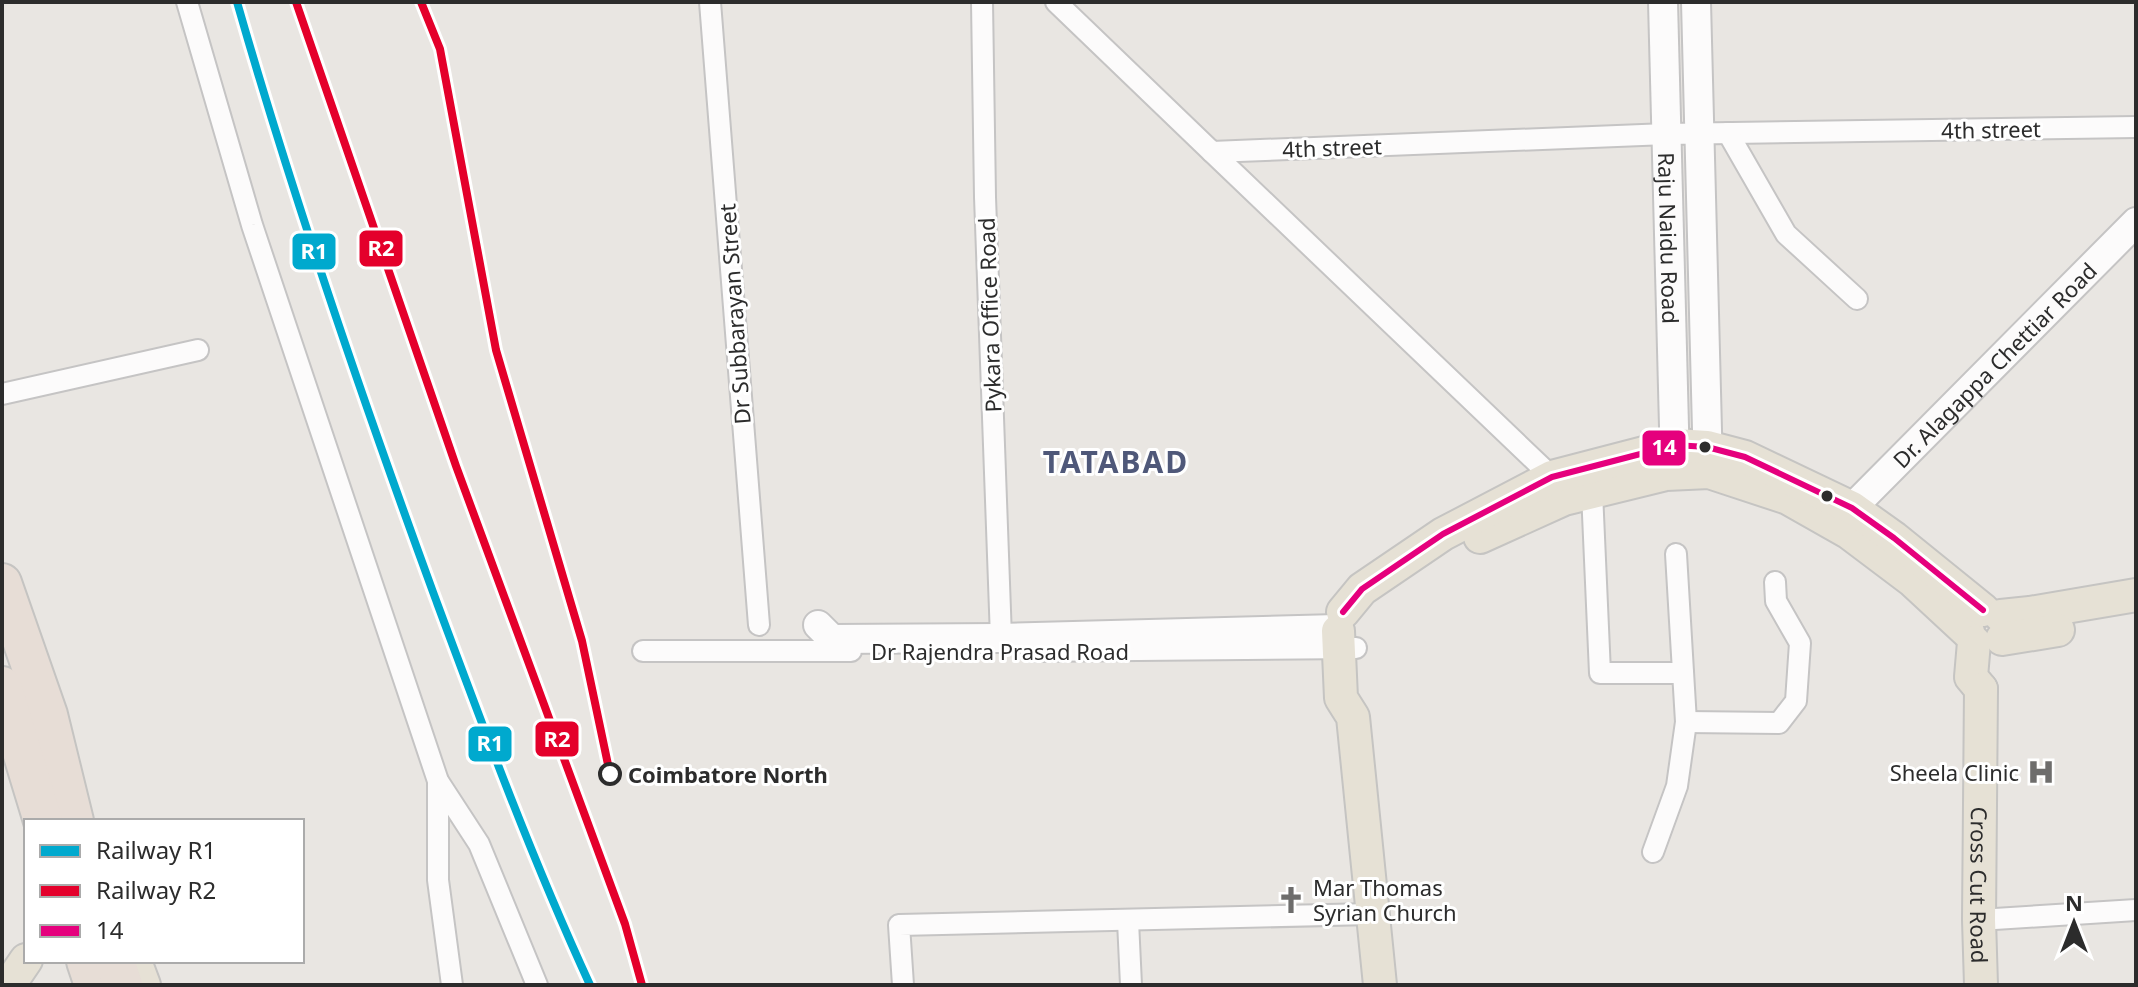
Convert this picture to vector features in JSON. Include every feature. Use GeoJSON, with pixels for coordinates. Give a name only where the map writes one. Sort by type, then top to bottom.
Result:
{"type":"FeatureCollection","features":[{"type":"Feature","properties":{"kind":"highway"},"geometry":{"type":"LineString","coordinates":[[2,583],[48,715],[74,819]]}},
{"type":"Feature","properties":{"kind":"highway"},"geometry":{"type":"LineString","coordinates":[[2,686],[42,819]]}},
{"type":"Feature","properties":{"kind":"highway"},"geometry":{"type":"LineString","coordinates":[[87,963],[94,985]]}},
{"type":"Feature","properties":{"kind":"highway"},"geometry":{"type":"LineString","coordinates":[[116,963],[123,985]]}},
{"type":"Feature","properties":{"kind":"main road"},"geometry":{"type":"LineString","coordinates":[[1380,985],[1353,717],[1361,698],[1345,629],[1347,604],[1362,589],[1443,534],[1552,477],[1675,459],[1745,457],[1852,508],[1919,558],[1986,631]]}},
{"type":"Feature","properties":{"kind":"main road"},"geometry":{"type":"LineString","coordinates":[[1345,629],[1450,551],[1564,499],[1592,492],[1675,459]]}},
{"type":"Feature","properties":{"kind":"main road"},"geometry":{"type":"LineString","coordinates":[[1708,459],[1788,498],[1848,532],[1986,631],[2136,615]]}},
{"type":"Feature","properties":{"kind":"main road"},"geometry":{"type":"LineString","coordinates":[[1986,631],[2030,613],[2136,595]]}},
{"type":"Feature","properties":{"kind":"main road","name":"Cross Cut Road"},"geometry":{"type":"LineString","coordinates":[[1981,985],[1981,689],[1971,677],[1986,631]]}},
{"type":"Feature","properties":{"kind":"main road"},"geometry":{"type":"LineString","coordinates":[[9,985],[24,963]]}},
{"type":"Feature","properties":{"kind":"main road"},"geometry":{"type":"LineString","coordinates":[[136,963],[144,985]]}},
{"type":"Feature","properties":{"kind":"street"},"geometry":{"type":"LineString","coordinates":[[187,2],[252,225],[438,781],[479,844],[537,985]]}},
{"type":"Feature","properties":{"kind":"street","name":"Dr Subbarayan Street"},"geometry":{"type":"LineString","coordinates":[[710,2],[759,625]]}},
{"type":"Feature","properties":{"kind":"street","name":"Pykara Office Road"},"geometry":{"type":"LineString","coordinates":[[982,2],[985,211],[1002,633]]}},
{"type":"Feature","properties":{"kind":"street"},"geometry":{"type":"LineString","coordinates":[[1056,2],[1552,477]]}},
{"type":"Feature","properties":{"kind":"street","name":"Raju Naidu Road"},"geometry":{"type":"LineString","coordinates":[[1663,2],[1675,459]]}},
{"type":"Feature","properties":{"kind":"street","name":"Raju Naidu Road"},"geometry":{"type":"LineString","coordinates":[[1696,2],[1714,133],[1708,459]]}},
{"type":"Feature","properties":{"kind":"street","name":"4th street"},"geometry":{"type":"LineString","coordinates":[[1212,152],[1667,134],[2136,127]]}},
{"type":"Feature","properties":{"kind":"street"},"geometry":{"type":"LineString","coordinates":[[1714,133],[1786,234],[1857,299]]}},
{"type":"Feature","properties":{"kind":"street","name":"Dr. Alagappa Chettiar Road"},"geometry":{"type":"LineString","coordinates":[[1852,508],[2136,222]]}},
{"type":"Feature","properties":{"kind":"street"},"geometry":{"type":"LineString","coordinates":[[2,394],[198,350]]}},
{"type":"Feature","properties":{"kind":"street"},"geometry":{"type":"LineString","coordinates":[[1592,492],[1600,673],[1683,673]]}},
{"type":"Feature","properties":{"kind":"street"},"geometry":{"type":"LineString","coordinates":[[1653,852],[1677,786],[1686,722],[1676,554]]}},
{"type":"Feature","properties":{"kind":"street"},"geometry":{"type":"LineString","coordinates":[[1686,722],[1779,723],[1796,701],[1800,643],[1776,601],[1775,582]]}},
{"type":"Feature","properties":{"kind":"street"},"geometry":{"type":"LineString","coordinates":[[1002,633],[818,625],[832,639],[1226,626],[1345,629]]}},
{"type":"Feature","properties":{"kind":"street","name":"Dr Rajendra Prasad Road"},"geometry":{"type":"LineString","coordinates":[[643,651],[1345,629]]}},
{"type":"Feature","properties":{"kind":"street"},"geometry":{"type":"LineString","coordinates":[[438,781],[438,880],[452,985]]}},
{"type":"Feature","properties":{"kind":"street"},"geometry":{"type":"LineString","coordinates":[[1979,920],[2136,910]]}},
{"type":"Feature","properties":{"kind":"street"},"geometry":{"type":"LineString","coordinates":[[903,985],[899,925],[1372,914]]}},
{"type":"Feature","properties":{"kind":"street"},"geometry":{"type":"LineString","coordinates":[[1128,921],[1131,985]]}},
{"type":"Feature","properties":{"kind":"railway"},"geometry":{"type":"LineString","coordinates":[[237,2],[305,225],[407,519],[508,790],[590,985]]}},
{"type":"Feature","properties":{"kind":"railway"},"geometry":{"type":"LineString","coordinates":[[421,2],[440,49],[496,350],[582,641],[610,774]]}},
{"type":"Feature","properties":{"kind":"rail line","name":"R1"},"geometry":{"type":"LineString","coordinates":[[237,2],[305,225],[407,519],[508,790],[590,985]]}},
{"type":"Feature","properties":{"kind":"rail line","name":"R2"},"geometry":{"type":"LineString","coordinates":[[296,2],[456,466],[625,924],[642,985]]}},
{"type":"Feature","properties":{"kind":"rail line","name":"R2"},"geometry":{"type":"LineString","coordinates":[[421,2],[440,49],[496,350],[582,641],[610,774]]}},
{"type":"Feature","properties":{"kind":"transit line","name":"14"},"geometry":{"type":"LineString","coordinates":[[1343,612],[1362,589],[1443,534],[1552,477],[1675,445],[1707,447],[1745,457],[1852,508],[1983,610]]}},
{"type":"Feature","properties":{"kind":"place","name":"Sheela Clinic"},"geometry":{"type":"Point","coordinates":[2041,772]}},
{"type":"Feature","properties":{"kind":"place","name":"Coimbatore North"},"geometry":{"type":"Point","coordinates":[610,774]}},
{"type":"Feature","properties":{"kind":"place","name":"Mar Thomas Syrian Church"},"geometry":{"type":"Point","coordinates":[1291,900]}},
{"type":"Feature","properties":{"kind":"district","name":"TATABAD"},"geometry":{"type":"Point","coordinates":[1116,461]}}]}
